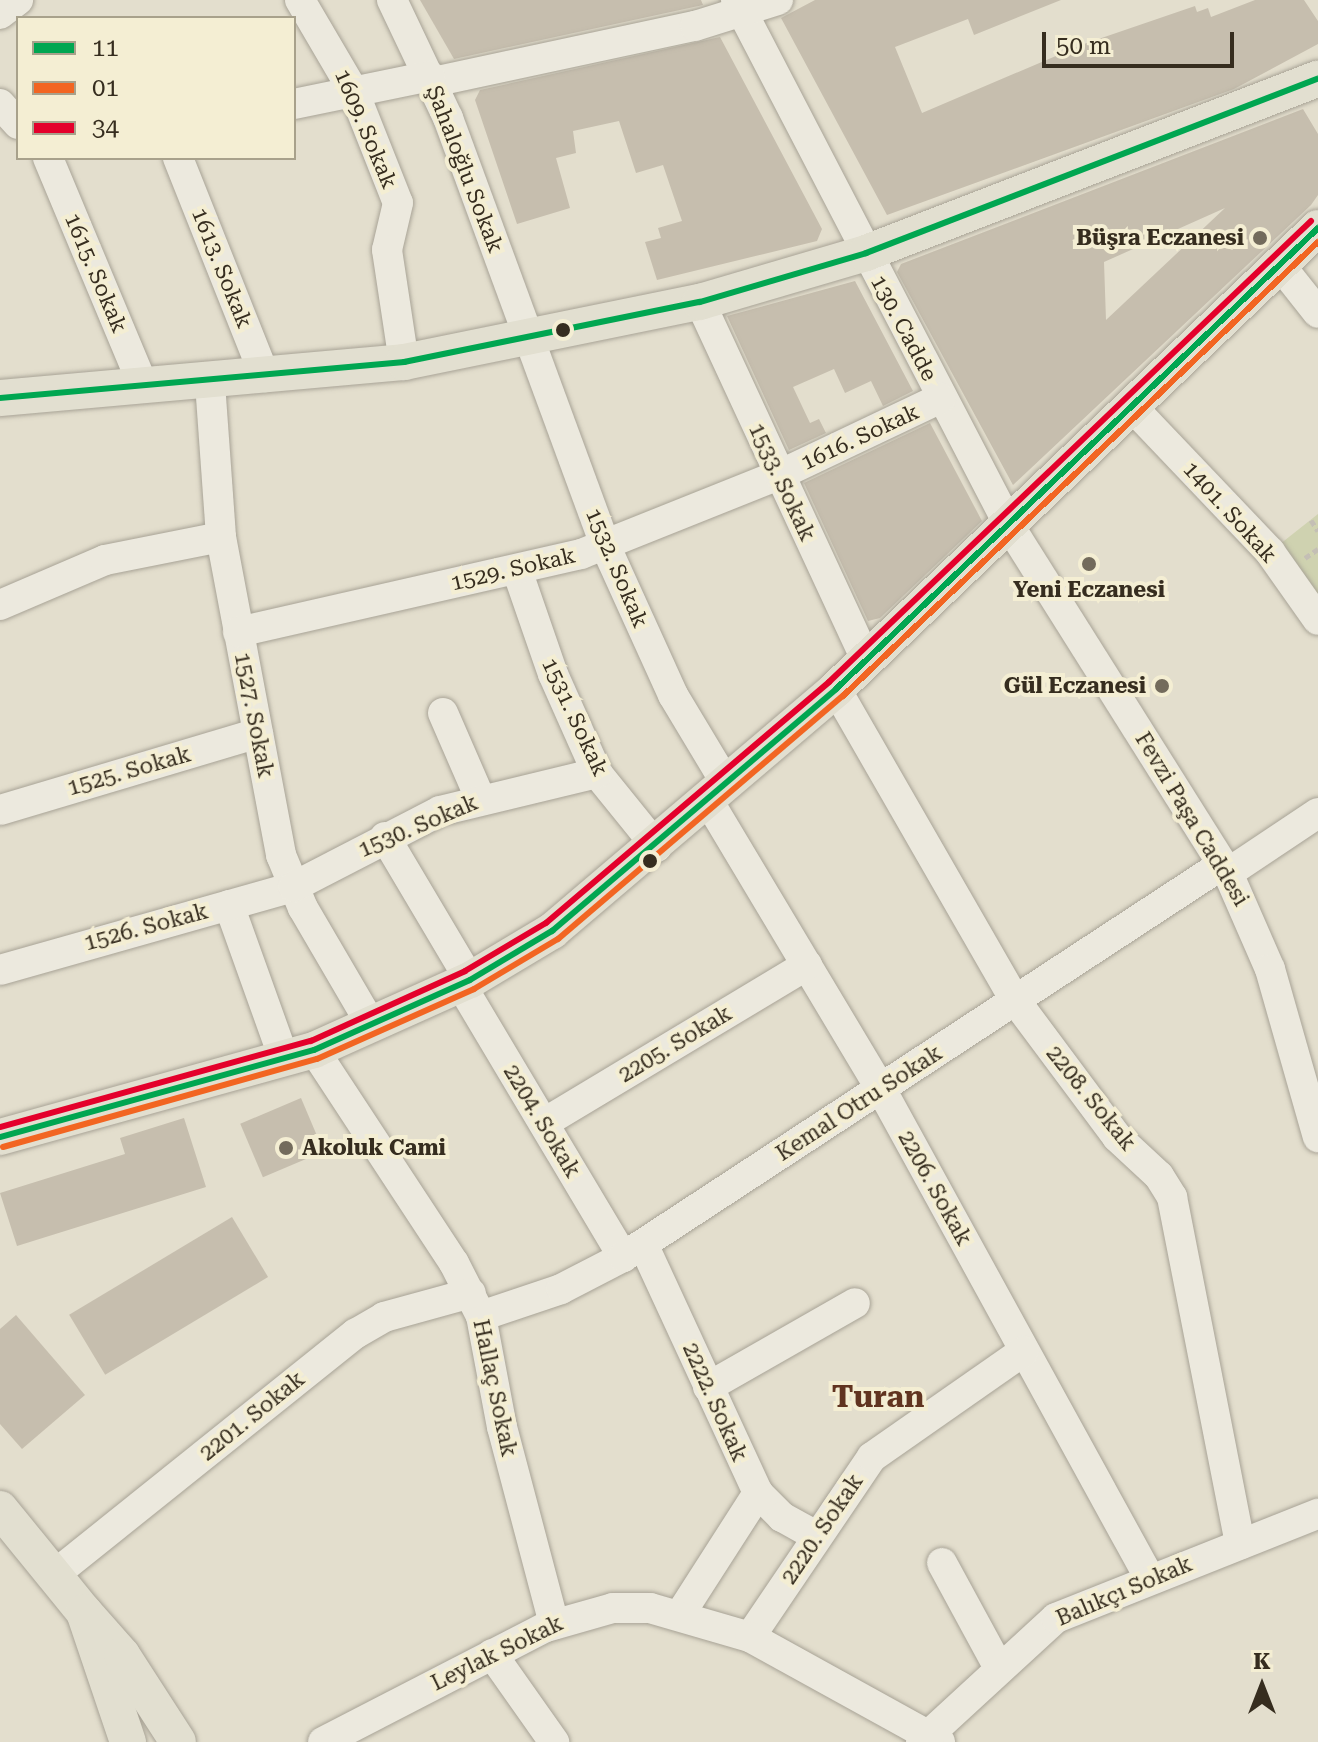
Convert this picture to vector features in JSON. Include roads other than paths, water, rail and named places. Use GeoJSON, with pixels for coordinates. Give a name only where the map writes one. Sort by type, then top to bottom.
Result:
{"type":"FeatureCollection","features":[{"type":"Feature","properties":{"kind":"main road"},"geometry":{"type":"LineString","coordinates":[[0,398],[210,383],[404,362],[528,341],[700,302],[866,253],[1318,79]]}},
{"type":"Feature","properties":{"kind":"main road"},"geometry":{"type":"LineString","coordinates":[[0,1137],[299,1055],[372,1026],[465,982],[552,931],[657,847],[836,689],[1135,410],[1318,228]]}},
{"type":"Feature","properties":{"kind":"main road"},"geometry":{"type":"LineString","coordinates":[[0,1509],[122,1655],[178,1742]]}},
{"type":"Feature","properties":{"kind":"main road"},"geometry":{"type":"LineString","coordinates":[[84,1612],[128,1742]]}},
{"type":"Feature","properties":{"kind":"street"},"geometry":{"type":"LineString","coordinates":[[0,14],[18,0]]}},
{"type":"Feature","properties":{"kind":"street","name":"1609. Sokak"},"geometry":{"type":"LineString","coordinates":[[300,0],[354,92],[398,203],[387,250],[404,362]]}},
{"type":"Feature","properties":{"kind":"street","name":"Şahaloğlu Sokak"},"geometry":{"type":"LineString","coordinates":[[392,0],[431,79],[528,341]]}},
{"type":"Feature","properties":{"kind":"street"},"geometry":{"type":"LineString","coordinates":[[296,104],[431,79],[740,6],[778,0]]}},
{"type":"Feature","properties":{"kind":"street","name":"130. Cadde"},"geometry":{"type":"LineString","coordinates":[[740,6],[1010,527]]}},
{"type":"Feature","properties":{"kind":"street"},"geometry":{"type":"LineString","coordinates":[[0,104],[16,122]]}},
{"type":"Feature","properties":{"kind":"street","name":"1615. Sokak"},"geometry":{"type":"LineString","coordinates":[[49,160],[144,388]]}},
{"type":"Feature","properties":{"kind":"street","name":"1613. Sokak"},"geometry":{"type":"LineString","coordinates":[[179,160],[265,377]]}},
{"type":"Feature","properties":{"kind":"street"},"geometry":{"type":"LineString","coordinates":[[1280,265],[1318,313]]}},
{"type":"Feature","properties":{"kind":"street","name":"1533. Sokak"},"geometry":{"type":"LineString","coordinates":[[700,302],[866,660]]}},
{"type":"Feature","properties":{"kind":"street","name":"1532. Sokak"},"geometry":{"type":"LineString","coordinates":[[528,341],[605,545],[718,793]]}},
{"type":"Feature","properties":{"kind":"street","name":"1527. Sokak"},"geometry":{"type":"LineString","coordinates":[[210,383],[221,537],[258,733],[293,887],[372,1026]]}},
{"type":"Feature","properties":{"kind":"street","name":"1616. Sokak"},"geometry":{"type":"LineString","coordinates":[[779,475],[941,398]]}},
{"type":"Feature","properties":{"kind":"street","name":"1401. Sokak"},"geometry":{"type":"LineString","coordinates":[[1135,410],[1270,552],[1318,620]]}},
{"type":"Feature","properties":{"kind":"street","name":"1529. Sokak"},"geometry":{"type":"LineString","coordinates":[[238,632],[372,597],[518,573],[605,545],[779,475]]}},
{"type":"Feature","properties":{"kind":"street","name":"Fevzi Paşa Caddesi"},"geometry":{"type":"LineString","coordinates":[[1010,527],[1226,869],[1307,1052],[1318,1137]]}},
{"type":"Feature","properties":{"kind":"street"},"geometry":{"type":"LineString","coordinates":[[0,605],[105,560],[221,537]]}},
{"type":"Feature","properties":{"kind":"street","name":"1531. Sokak"},"geometry":{"type":"LineString","coordinates":[[518,573],[597,773],[657,847]]}},
{"type":"Feature","properties":{"kind":"street","name":"2208. Sokak"},"geometry":{"type":"LineString","coordinates":[[836,689],[1015,1000],[1117,1137],[1159,1176],[1172,1197],[1240,1544]]}},
{"type":"Feature","properties":{"kind":"street"},"geometry":{"type":"LineString","coordinates":[[443,713],[480,798]]}},
{"type":"Feature","properties":{"kind":"street","name":"1525. Sokak"},"geometry":{"type":"LineString","coordinates":[[0,810],[258,733]]}},
{"type":"Feature","properties":{"kind":"street","name":"1530. Sokak"},"geometry":{"type":"LineString","coordinates":[[293,887],[385,837],[480,798],[597,773]]}},
{"type":"Feature","properties":{"kind":"street","name":"2206. Sokak"},"geometry":{"type":"LineString","coordinates":[[718,793],[807,965],[881,1089],[1150,1579]]}},
{"type":"Feature","properties":{"kind":"street","name":"Kemal Otru Sokak"},"geometry":{"type":"LineString","coordinates":[[476,1304],[561,1289],[633,1250],[1015,1000],[1318,813]]}},
{"type":"Feature","properties":{"kind":"street","name":"2204. Sokak"},"geometry":{"type":"LineString","coordinates":[[385,837],[544,1123],[633,1250]]}},
{"type":"Feature","properties":{"kind":"street","name":"1526. Sokak"},"geometry":{"type":"LineString","coordinates":[[0,970],[293,887]]}},
{"type":"Feature","properties":{"kind":"street","name":"Hallaç Sokak"},"geometry":{"type":"LineString","coordinates":[[229,905],[299,1055],[476,1304],[502,1427],[554,1624]]}},
{"type":"Feature","properties":{"kind":"street","name":"2205. Sokak"},"geometry":{"type":"LineString","coordinates":[[544,1123],[807,965]]}},
{"type":"Feature","properties":{"kind":"street","name":"2222. Sokak"},"geometry":{"type":"LineString","coordinates":[[633,1250],[708,1387],[758,1493],[782,1517],[816,1536]]}},
{"type":"Feature","properties":{"kind":"street"},"geometry":{"type":"LineString","coordinates":[[708,1387],[855,1303]]}},
{"type":"Feature","properties":{"kind":"street","name":"2201. Sokak"},"geometry":{"type":"LineString","coordinates":[[54,1575],[355,1334],[384,1317],[476,1304]]}},
{"type":"Feature","properties":{"kind":"street","name":"2220. Sokak"},"geometry":{"type":"LineString","coordinates":[[750,1637],[872,1457],[1024,1351]]}},
{"type":"Feature","properties":{"kind":"street"},"geometry":{"type":"LineString","coordinates":[[681,1613],[758,1493]]}},
{"type":"Feature","properties":{"kind":"street","name":"Balıkçı Sokak"},"geometry":{"type":"LineString","coordinates":[[931,1739],[998,1666],[1056,1618],[1318,1514]]}},
{"type":"Feature","properties":{"kind":"street"},"geometry":{"type":"LineString","coordinates":[[942,1563],[998,1666]]}},
{"type":"Feature","properties":{"kind":"street","name":"Leylak Sokak"},"geometry":{"type":"LineString","coordinates":[[323,1742],[554,1624],[613,1608],[681,1613],[750,1637],[931,1739]]}},
{"type":"Feature","properties":{"kind":"street"},"geometry":{"type":"LineString","coordinates":[[492,1654],[554,1742]]}},
{"type":"Feature","properties":{"kind":"place","name":"Büşra Eczanesi"},"geometry":{"type":"Point","coordinates":[1260,238]}},
{"type":"Feature","properties":{"kind":"place","name":"Yeni Eczanesi"},"geometry":{"type":"Point","coordinates":[1089,564]}},
{"type":"Feature","properties":{"kind":"place","name":"Gül Eczanesi"},"geometry":{"type":"Point","coordinates":[1162,686]}},
{"type":"Feature","properties":{"kind":"place","name":"Akoluk Cami"},"geometry":{"type":"Point","coordinates":[286,1148]}},
{"type":"Feature","properties":{"kind":"district","name":"Turan"},"geometry":{"type":"Point","coordinates":[878,1397]}}]}
